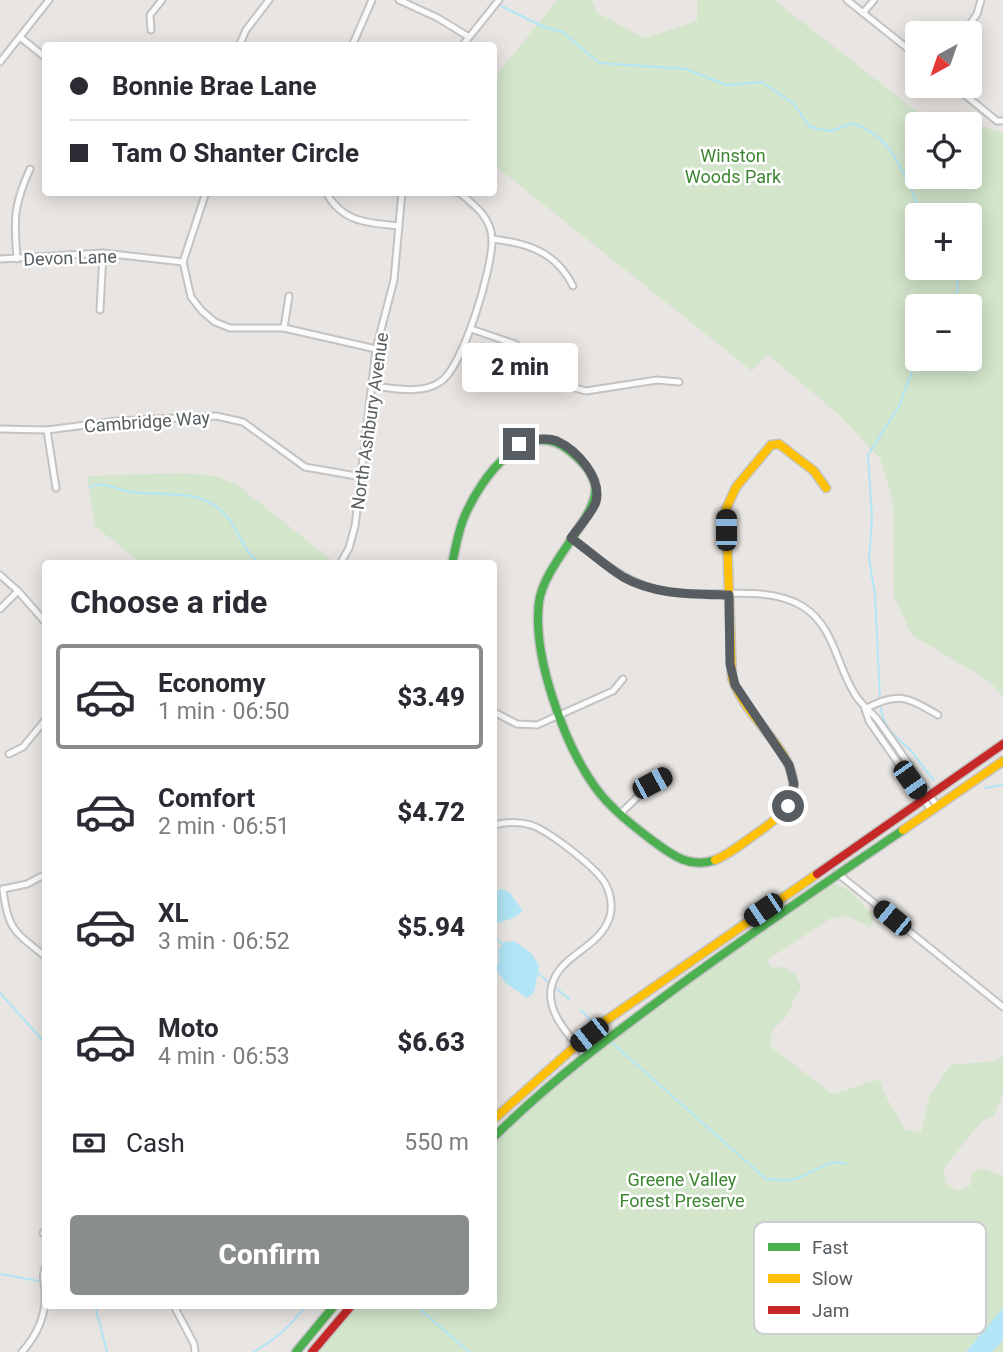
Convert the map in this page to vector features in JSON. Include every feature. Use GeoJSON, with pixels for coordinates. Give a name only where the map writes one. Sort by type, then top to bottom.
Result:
{"type":"FeatureCollection","features":[{"type":"Feature","properties":{"kind":"main road"},"geometry":{"type":"LineString","coordinates":[[453,560],[466,512],[487,480],[519,444],[535,439],[556,441],[583,461],[594,482],[596,502],[547,572],[538,611],[558,717],[597,790],[620,814],[675,857],[692,864],[709,862],[728,853],[777,819],[788,806],[794,784],[789,765],[735,685],[730,664],[726,509],[736,487],[771,445],[779,444],[814,471],[826,488]]}},
{"type":"Feature","properties":{"kind":"main road"},"geometry":{"type":"LineString","coordinates":[[497,1116],[576,1045],[661,982],[1003,744]]}},
{"type":"Feature","properties":{"kind":"main road"},"geometry":{"type":"LineString","coordinates":[[497,1135],[583,1055],[837,873],[1003,761]]}},
{"type":"Feature","properties":{"kind":"main road"},"geometry":{"type":"LineString","coordinates":[[296,1352],[332,1309]]}},
{"type":"Feature","properties":{"kind":"main road"},"geometry":{"type":"LineString","coordinates":[[312,1352],[348,1309]]}},
{"type":"Feature","properties":{"kind":"street"},"geometry":{"type":"LineString","coordinates":[[0,62],[48,0]]}},
{"type":"Feature","properties":{"kind":"street"},"geometry":{"type":"LineString","coordinates":[[151,30],[150,15],[162,0]]}},
{"type":"Feature","properties":{"kind":"street"},"geometry":{"type":"LineString","coordinates":[[241,42],[246,30],[269,0]]}},
{"type":"Feature","properties":{"kind":"street"},"geometry":{"type":"LineString","coordinates":[[354,42],[372,0]]}},
{"type":"Feature","properties":{"kind":"street"},"geometry":{"type":"LineString","coordinates":[[399,0],[438,18],[468,37]]}},
{"type":"Feature","properties":{"kind":"street"},"geometry":{"type":"LineString","coordinates":[[465,42],[499,0]]}},
{"type":"Feature","properties":{"kind":"street"},"geometry":{"type":"LineString","coordinates":[[847,0],[905,46]]}},
{"type":"Feature","properties":{"kind":"street"},"geometry":{"type":"LineString","coordinates":[[863,13],[874,0]]}},
{"type":"Feature","properties":{"kind":"street"},"geometry":{"type":"LineString","coordinates":[[972,21],[981,0]]}},
{"type":"Feature","properties":{"kind":"street"},"geometry":{"type":"LineString","coordinates":[[20,37],[42,55]]}},
{"type":"Feature","properties":{"kind":"street"},"geometry":{"type":"LineString","coordinates":[[969,98],[997,121],[1003,121]]}},
{"type":"Feature","properties":{"kind":"street"},"geometry":{"type":"LineString","coordinates":[[17,259],[14,221],[17,198],[30,169]]}},
{"type":"Feature","properties":{"kind":"street"},"geometry":{"type":"LineString","coordinates":[[205,196],[183,262],[191,297],[215,321],[230,328],[285,328],[376,349]]}},
{"type":"Feature","properties":{"kind":"street"},"geometry":{"type":"LineString","coordinates":[[328,196],[348,218],[399,226]]}},
{"type":"Feature","properties":{"kind":"street","name":"North Ashbury Avenue"},"geometry":{"type":"LineString","coordinates":[[343,560],[352,539],[362,477],[376,349],[392,292],[402,196]]}},
{"type":"Feature","properties":{"kind":"street"},"geometry":{"type":"LineString","coordinates":[[372,386],[429,388],[440,383],[453,370],[471,328],[492,239],[484,213],[464,196]]}},
{"type":"Feature","properties":{"kind":"street"},"geometry":{"type":"LineString","coordinates":[[492,239],[519,242],[541,250],[565,269],[573,286]]}},
{"type":"Feature","properties":{"kind":"street"},"geometry":{"type":"LineString","coordinates":[[100,310],[103,253]]}},
{"type":"Feature","properties":{"kind":"street","name":"Devon Lane"},"geometry":{"type":"LineString","coordinates":[[0,259],[103,253],[183,262]]}},
{"type":"Feature","properties":{"kind":"street"},"geometry":{"type":"LineString","coordinates":[[285,328],[289,296]]}},
{"type":"Feature","properties":{"kind":"street"},"geometry":{"type":"LineString","coordinates":[[471,328],[515,344],[571,387],[586,391],[657,380],[678,382]]}},
{"type":"Feature","properties":{"kind":"street","name":"Cambridge Way"},"geometry":{"type":"LineString","coordinates":[[0,429],[47,430],[117,421],[216,416],[243,422],[305,467],[362,477]]}},
{"type":"Feature","properties":{"kind":"street"},"geometry":{"type":"LineString","coordinates":[[47,430],[56,488]]}},
{"type":"Feature","properties":{"kind":"street"},"geometry":{"type":"LineString","coordinates":[[571,538],[623,577],[653,589],[682,594],[771,595],[806,609],[826,630],[846,680],[865,709],[875,716],[934,808]]}},
{"type":"Feature","properties":{"kind":"street"},"geometry":{"type":"LineString","coordinates":[[0,575],[42,618]]}},
{"type":"Feature","properties":{"kind":"street"},"geometry":{"type":"LineString","coordinates":[[0,609],[18,591]]}},
{"type":"Feature","properties":{"kind":"street"},"geometry":{"type":"LineString","coordinates":[[497,714],[517,724],[537,725],[613,691],[623,679]]}},
{"type":"Feature","properties":{"kind":"street"},"geometry":{"type":"LineString","coordinates":[[865,709],[889,698],[902,697],[938,715]]}},
{"type":"Feature","properties":{"kind":"street"},"geometry":{"type":"LineString","coordinates":[[9,754],[23,747],[42,724]]}},
{"type":"Feature","properties":{"kind":"street"},"geometry":{"type":"LineString","coordinates":[[620,814],[652,783],[667,775]]}},
{"type":"Feature","properties":{"kind":"street"},"geometry":{"type":"LineString","coordinates":[[497,825],[523,823],[543,831],[596,872],[610,895],[610,915],[603,932],[562,965],[552,986],[551,1001],[554,1011],[583,1055]]}},
{"type":"Feature","properties":{"kind":"street"},"geometry":{"type":"LineString","coordinates":[[837,873],[1003,1007]]}},
{"type":"Feature","properties":{"kind":"street"},"geometry":{"type":"LineString","coordinates":[[42,876],[27,884],[2,889],[7,918],[18,935],[42,954]]}},
{"type":"Feature","properties":{"kind":"street"},"geometry":{"type":"LineString","coordinates":[[22,1352],[34,1338],[43,1309]]}},
{"type":"Feature","properties":{"kind":"street"},"geometry":{"type":"LineString","coordinates":[[176,1309],[194,1345],[194,1352]]}},
{"type":"Feature","properties":{"kind":"green space","name":"Winston Woods Park"},"geometry":{"type":"Polygon","coordinates":[[[557,0],[592,0],[597,13],[645,38],[697,21],[697,0],[774,0],[918,112],[905,112],[905,189],[982,189],[982,127],[1003,133],[1003,697],[989,681],[912,635],[894,597],[893,501],[880,458],[837,413],[767,354],[752,371],[497,167],[497,74],[557,0]]]}},
{"type":"Feature","properties":{"kind":"green space"},"geometry":{"type":"Polygon","coordinates":[[[183,473],[216,476],[237,485],[331,560],[137,560],[95,526],[87,476],[183,473]]]}},
{"type":"Feature","properties":{"kind":"green space","name":"Greene Valley Forest Preserve"},"geometry":{"type":"Polygon","coordinates":[[[833,884],[851,892],[874,919],[870,927],[848,916],[831,918],[766,961],[772,968],[783,967],[796,975],[801,987],[785,1018],[772,1034],[771,1047],[832,1094],[880,1080],[885,1095],[905,1130],[921,1132],[930,1095],[951,1065],[995,1061],[1003,1056],[1003,1092],[994,1116],[981,1122],[943,1169],[946,1183],[957,1191],[970,1186],[972,1173],[981,1168],[1003,1176],[1003,1352],[318,1352],[354,1309],[497,1309],[497,1142],[537,1101],[583,1061],[681,986],[684,988],[833,884]]]}},
{"type":"Feature","properties":{"kind":"water"},"geometry":{"type":"Polygon","coordinates":[[[501,889],[509,892],[523,911],[514,918],[497,923],[497,891],[501,889]]]}},
{"type":"Feature","properties":{"kind":"water"},"geometry":{"type":"Polygon","coordinates":[[[514,941],[532,954],[539,966],[534,993],[527,998],[506,983],[497,971],[498,949],[505,942],[514,941]]]}},
{"type":"Feature","properties":{"kind":"water"},"geometry":{"type":"Polygon","coordinates":[[[1003,1308],[1003,1340],[992,1352],[966,1352],[981,1334],[986,1334],[986,1328],[1003,1308]]]}},
{"type":"Feature","properties":{"kind":"waterway"},"geometry":{"type":"LineString","coordinates":[[501,6],[544,27],[563,32],[599,63],[686,69],[726,85],[762,82],[793,103],[810,127],[831,131],[853,123],[865,128],[882,141],[894,156],[917,203]]}},
{"type":"Feature","properties":{"kind":"waterway"},"geometry":{"type":"LineString","coordinates":[[956,294],[957,280]]}},
{"type":"Feature","properties":{"kind":"waterway"},"geometry":{"type":"LineString","coordinates":[[880,699],[875,595],[869,559],[872,519],[868,455],[899,406],[912,371]]}},
{"type":"Feature","properties":{"kind":"waterway"},"geometry":{"type":"LineString","coordinates":[[90,487],[105,485],[131,492],[200,498],[223,512],[256,560]]}},
{"type":"Feature","properties":{"kind":"waterway"},"geometry":{"type":"LineString","coordinates":[[881,707],[890,730],[934,780]]}},
{"type":"Feature","properties":{"kind":"waterway"},"geometry":{"type":"LineString","coordinates":[[985,788],[1003,785]]}},
{"type":"Feature","properties":{"kind":"waterway"},"geometry":{"type":"LineString","coordinates":[[497,939],[504,945]]}},
{"type":"Feature","properties":{"kind":"waterway"},"geometry":{"type":"LineString","coordinates":[[538,973],[547,981]]}},
{"type":"Feature","properties":{"kind":"waterway"},"geometry":{"type":"LineString","coordinates":[[555,987],[569,999]]}},
{"type":"Feature","properties":{"kind":"waterway"},"geometry":{"type":"LineString","coordinates":[[0,993],[42,1040]]}},
{"type":"Feature","properties":{"kind":"waterway"},"geometry":{"type":"LineString","coordinates":[[581,1010],[593,1023]]}},
{"type":"Feature","properties":{"kind":"waterway"},"geometry":{"type":"LineString","coordinates":[[610,1041],[766,1179],[794,1179],[826,1165],[839,1162],[846,1164]]}},
{"type":"Feature","properties":{"kind":"waterway"},"geometry":{"type":"LineString","coordinates":[[0,1274],[38,1281]]}},
{"type":"Feature","properties":{"kind":"waterway"},"geometry":{"type":"LineString","coordinates":[[96,1309],[107,1352]]}},
{"type":"Feature","properties":{"kind":"waterway"},"geometry":{"type":"LineString","coordinates":[[254,1352],[282,1332],[303,1309]]}},
{"type":"Feature","properties":{"kind":"waterway"},"geometry":{"type":"LineString","coordinates":[[419,1309],[469,1352]]}},
{"type":"Feature","properties":{"kind":"traffic: fast"},"geometry":{"type":"LineString","coordinates":[[453,560],[461,525],[473,499],[493,469],[506,456],[521,446],[536,441],[551,441],[567,449],[584,465],[595,485],[595,497],[551,571],[539,602],[540,647],[553,698],[583,769],[614,809],[674,856],[697,863],[715,860]]}},
{"type":"Feature","properties":{"kind":"traffic: fast"},"geometry":{"type":"LineString","coordinates":[[497,1134],[561,1077],[680,985],[903,830]]}},
{"type":"Feature","properties":{"kind":"traffic: fast"},"geometry":{"type":"LineString","coordinates":[[296,1352],[332,1309]]}},
{"type":"Feature","properties":{"kind":"traffic: slow"},"geometry":{"type":"LineString","coordinates":[[715,860],[760,831],[783,811],[792,792],[792,773],[784,755],[742,699],[732,678],[726,509],[736,487],[771,445],[779,444],[814,471],[826,488]]}},
{"type":"Feature","properties":{"kind":"traffic: slow"},"geometry":{"type":"LineString","coordinates":[[903,830],[1003,761]]}},
{"type":"Feature","properties":{"kind":"traffic: slow"},"geometry":{"type":"LineString","coordinates":[[497,1116],[598,1026],[817,874]]}},
{"type":"Feature","properties":{"kind":"traffic: jam"},"geometry":{"type":"LineString","coordinates":[[817,874],[1003,744]]}},
{"type":"Feature","properties":{"kind":"traffic: jam"},"geometry":{"type":"LineString","coordinates":[[312,1352],[348,1309]]}},
{"type":"Feature","properties":{"kind":"route"},"geometry":{"type":"LineString","coordinates":[[519,444],[535,439],[556,441],[583,461],[594,482],[596,502],[571,538],[623,577],[653,589],[682,594],[729,595],[730,664],[735,685],[789,765],[794,784],[788,806]]}}]}
